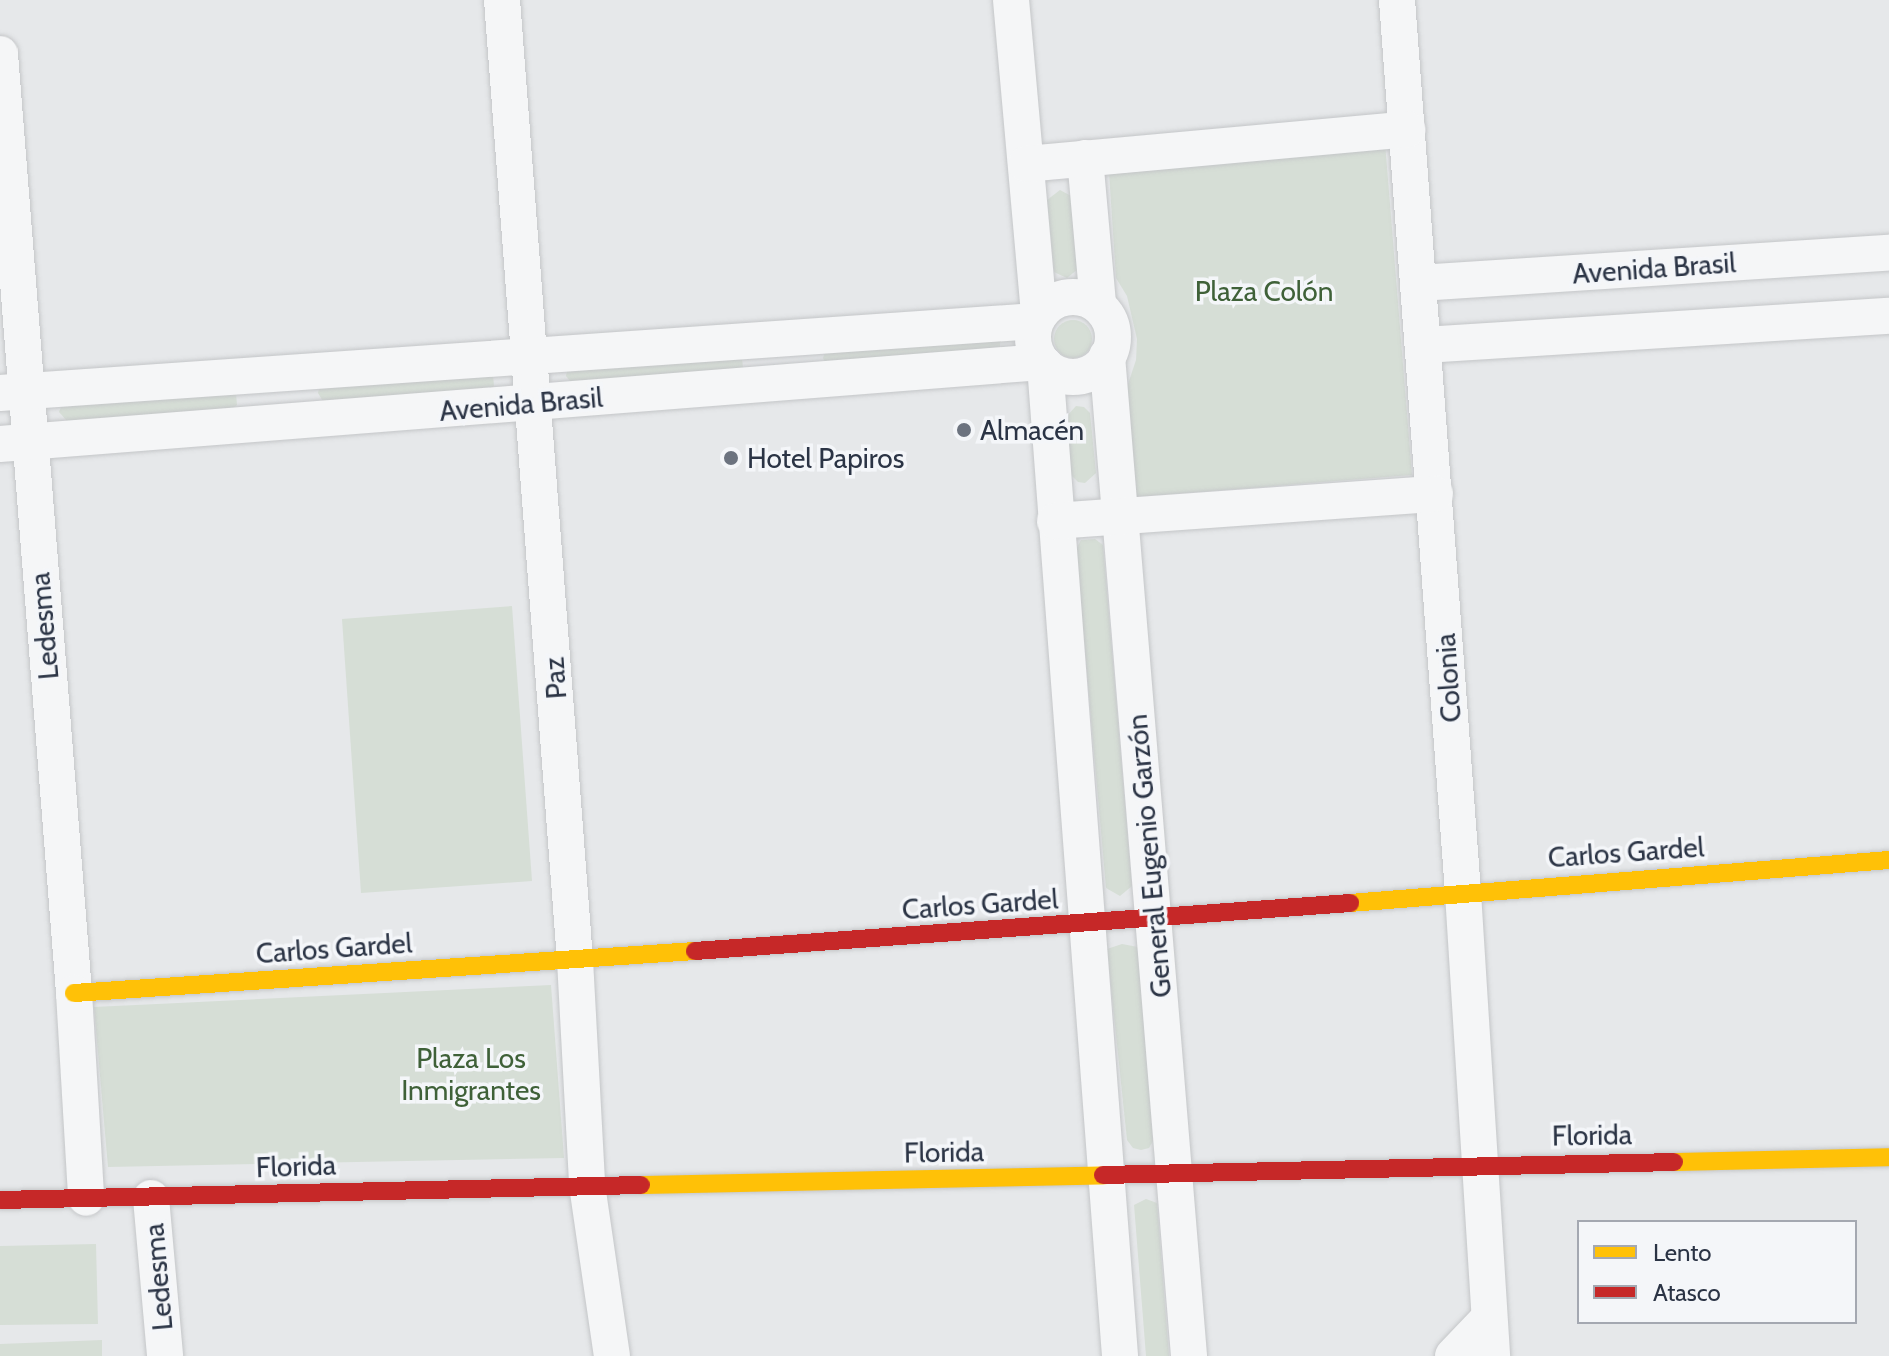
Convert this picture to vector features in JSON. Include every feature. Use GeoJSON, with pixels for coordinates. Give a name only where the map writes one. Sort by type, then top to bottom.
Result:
{"type":"FeatureCollection","features":[{"type":"Feature","properties":{"kind":"street","name":"Paz"},"geometry":{"type":"LineString","coordinates":[[502,0],[535,402],[575,960],[587,1185],[612,1356]]}},
{"type":"Feature","properties":{"kind":"street"},"geometry":{"type":"LineString","coordinates":[[1011,0],[1037,318],[1035,349],[1043,364],[1120,1356]]}},
{"type":"Feature","properties":{"kind":"street","name":"Colonia"},"geometry":{"type":"LineString","coordinates":[[1397,0],[1463,893],[1492,1356]]}},
{"type":"Feature","properties":{"kind":"street","name":"Ledesma"},"geometry":{"type":"LineString","coordinates":[[0,54],[15,443],[74,993],[86,1198]]}},
{"type":"Feature","properties":{"kind":"street"},"geometry":{"type":"LineString","coordinates":[[1026,164],[1407,129]]}},
{"type":"Feature","properties":{"kind":"street"},"geometry":{"type":"LineString","coordinates":[[1043,364],[1056,373],[1085,375],[1107,356],[1112,329],[1098,305],[1085,158]]}},
{"type":"Feature","properties":{"kind":"street","name":"Avenida Brasil"},"geometry":{"type":"LineString","coordinates":[[1419,283],[1889,253]]}},
{"type":"Feature","properties":{"kind":"street"},"geometry":{"type":"LineString","coordinates":[[1037,318],[1051,303],[1066,297],[1083,298],[1098,305]]}},
{"type":"Feature","properties":{"kind":"street"},"geometry":{"type":"LineString","coordinates":[[1424,345],[1889,316]]}},
{"type":"Feature","properties":{"kind":"street","name":"Avenida Brasil"},"geometry":{"type":"LineString","coordinates":[[13,392],[1037,318]]}},
{"type":"Feature","properties":{"kind":"street","name":"General Eugenio Garzón"},"geometry":{"type":"LineString","coordinates":[[1107,356],[1189,1356]]}},
{"type":"Feature","properties":{"kind":"street","name":"Avenida Brasil"},"geometry":{"type":"LineString","coordinates":[[15,443],[1043,364]]}},
{"type":"Feature","properties":{"kind":"street"},"geometry":{"type":"LineString","coordinates":[[1055,521],[1435,494]]}},
{"type":"Feature","properties":{"kind":"street","name":"Carlos Gardel"},"geometry":{"type":"LineString","coordinates":[[74,993],[1086,924],[1889,860]]}},
{"type":"Feature","properties":{"kind":"street","name":"Florida"},"geometry":{"type":"LineString","coordinates":[[0,1200],[587,1185],[1108,1178],[1481,1165],[1889,1157]]}},
{"type":"Feature","properties":{"kind":"street","name":"Ledesma"},"geometry":{"type":"LineString","coordinates":[[151,1198],[165,1356]]}},
{"type":"Feature","properties":{"kind":"street"},"geometry":{"type":"LineString","coordinates":[[1453,1356],[1489,1318]]}},
{"type":"Feature","properties":{"kind":"green space","name":"Plaza Colón"},"geometry":{"type":"Polygon","coordinates":[[[1385,143],[1412,475],[1136,497],[1125,393],[1136,360],[1137,339],[1127,296],[1116,278],[1109,172],[1385,143]]]}},
{"type":"Feature","properties":{"kind":"green space"},"geometry":{"type":"Polygon","coordinates":[[[1060,190],[1073,197],[1078,269],[1067,278],[1054,272],[1047,200],[1060,190]]]}},
{"type":"Feature","properties":{"kind":"green space"},"geometry":{"type":"Polygon","coordinates":[[[1073,320],[1087,325],[1092,339],[1087,353],[1073,358],[1059,353],[1054,339],[1059,325],[1073,320]]]}},
{"type":"Feature","properties":{"kind":"green space"},"geometry":{"type":"Polygon","coordinates":[[[1000,339],[1000,350],[825,362],[823,358],[825,352],[1000,339]]]}},
{"type":"Feature","properties":{"kind":"green space"},"geometry":{"type":"Polygon","coordinates":[[[742,358],[743,368],[573,385],[566,376],[567,371],[742,358]]]}},
{"type":"Feature","properties":{"kind":"green space"},"geometry":{"type":"Polygon","coordinates":[[[493,375],[494,386],[490,391],[324,403],[318,393],[319,389],[493,375]]]}},
{"type":"Feature","properties":{"kind":"green space"},"geometry":{"type":"Polygon","coordinates":[[[236,393],[237,405],[232,409],[67,421],[59,412],[61,407],[236,393]]]}},
{"type":"Feature","properties":{"kind":"green space"},"geometry":{"type":"Polygon","coordinates":[[[1076,406],[1084,407],[1090,413],[1096,473],[1085,483],[1078,482],[1071,475],[1066,417],[1076,406]]]}},
{"type":"Feature","properties":{"kind":"green space"},"geometry":{"type":"Polygon","coordinates":[[[1095,539],[1103,545],[1132,886],[1120,896],[1106,888],[1076,549],[1081,540],[1095,539]]]}},
{"type":"Feature","properties":{"kind":"green space"},"geometry":{"type":"Polygon","coordinates":[[[512,606],[532,881],[361,893],[342,619],[512,606]]]}},
{"type":"Feature","properties":{"kind":"green space"},"geometry":{"type":"Polygon","coordinates":[[[1122,944],[1138,947],[1153,1141],[1149,1148],[1141,1150],[1133,1148],[1127,1140],[1107,949],[1122,944]]]}},
{"type":"Feature","properties":{"kind":"green space","name":"Plaza Los Inmigrantes"},"geometry":{"type":"Polygon","coordinates":[[[551,985],[564,1158],[108,1167],[94,1007],[551,985]]]}},
{"type":"Feature","properties":{"kind":"green space"},"geometry":{"type":"Polygon","coordinates":[[[1146,1199],[1157,1203],[1169,1356],[1146,1356],[1134,1205],[1146,1199]]]}},
{"type":"Feature","properties":{"kind":"green space"},"geometry":{"type":"Polygon","coordinates":[[[96,1244],[98,1324],[0,1325],[0,1246],[96,1244]]]}},
{"type":"Feature","properties":{"kind":"green space"},"geometry":{"type":"Polygon","coordinates":[[[102,1340],[102,1356],[0,1356],[0,1344],[102,1340]]]}},
{"type":"Feature","properties":{"kind":"traffic: slow"},"geometry":{"type":"LineString","coordinates":[[1350,903],[1889,860]]}},
{"type":"Feature","properties":{"kind":"traffic: slow"},"geometry":{"type":"LineString","coordinates":[[74,993],[695,951]]}},
{"type":"Feature","properties":{"kind":"traffic: slow"},"geometry":{"type":"LineString","coordinates":[[1674,1162],[1889,1157]]}},
{"type":"Feature","properties":{"kind":"traffic: slow"},"geometry":{"type":"LineString","coordinates":[[641,1185],[1103,1175]]}},
{"type":"Feature","properties":{"kind":"traffic: jam"},"geometry":{"type":"LineString","coordinates":[[695,951],[1350,903]]}},
{"type":"Feature","properties":{"kind":"traffic: jam"},"geometry":{"type":"LineString","coordinates":[[1103,1175],[1674,1162]]}},
{"type":"Feature","properties":{"kind":"traffic: jam"},"geometry":{"type":"LineString","coordinates":[[0,1200],[641,1185]]}},
{"type":"Feature","properties":{"kind":"place","name":"Almacén"},"geometry":{"type":"Point","coordinates":[964,430]}},
{"type":"Feature","properties":{"kind":"place","name":"Hotel Papiros"},"geometry":{"type":"Point","coordinates":[731,458]}}]}
